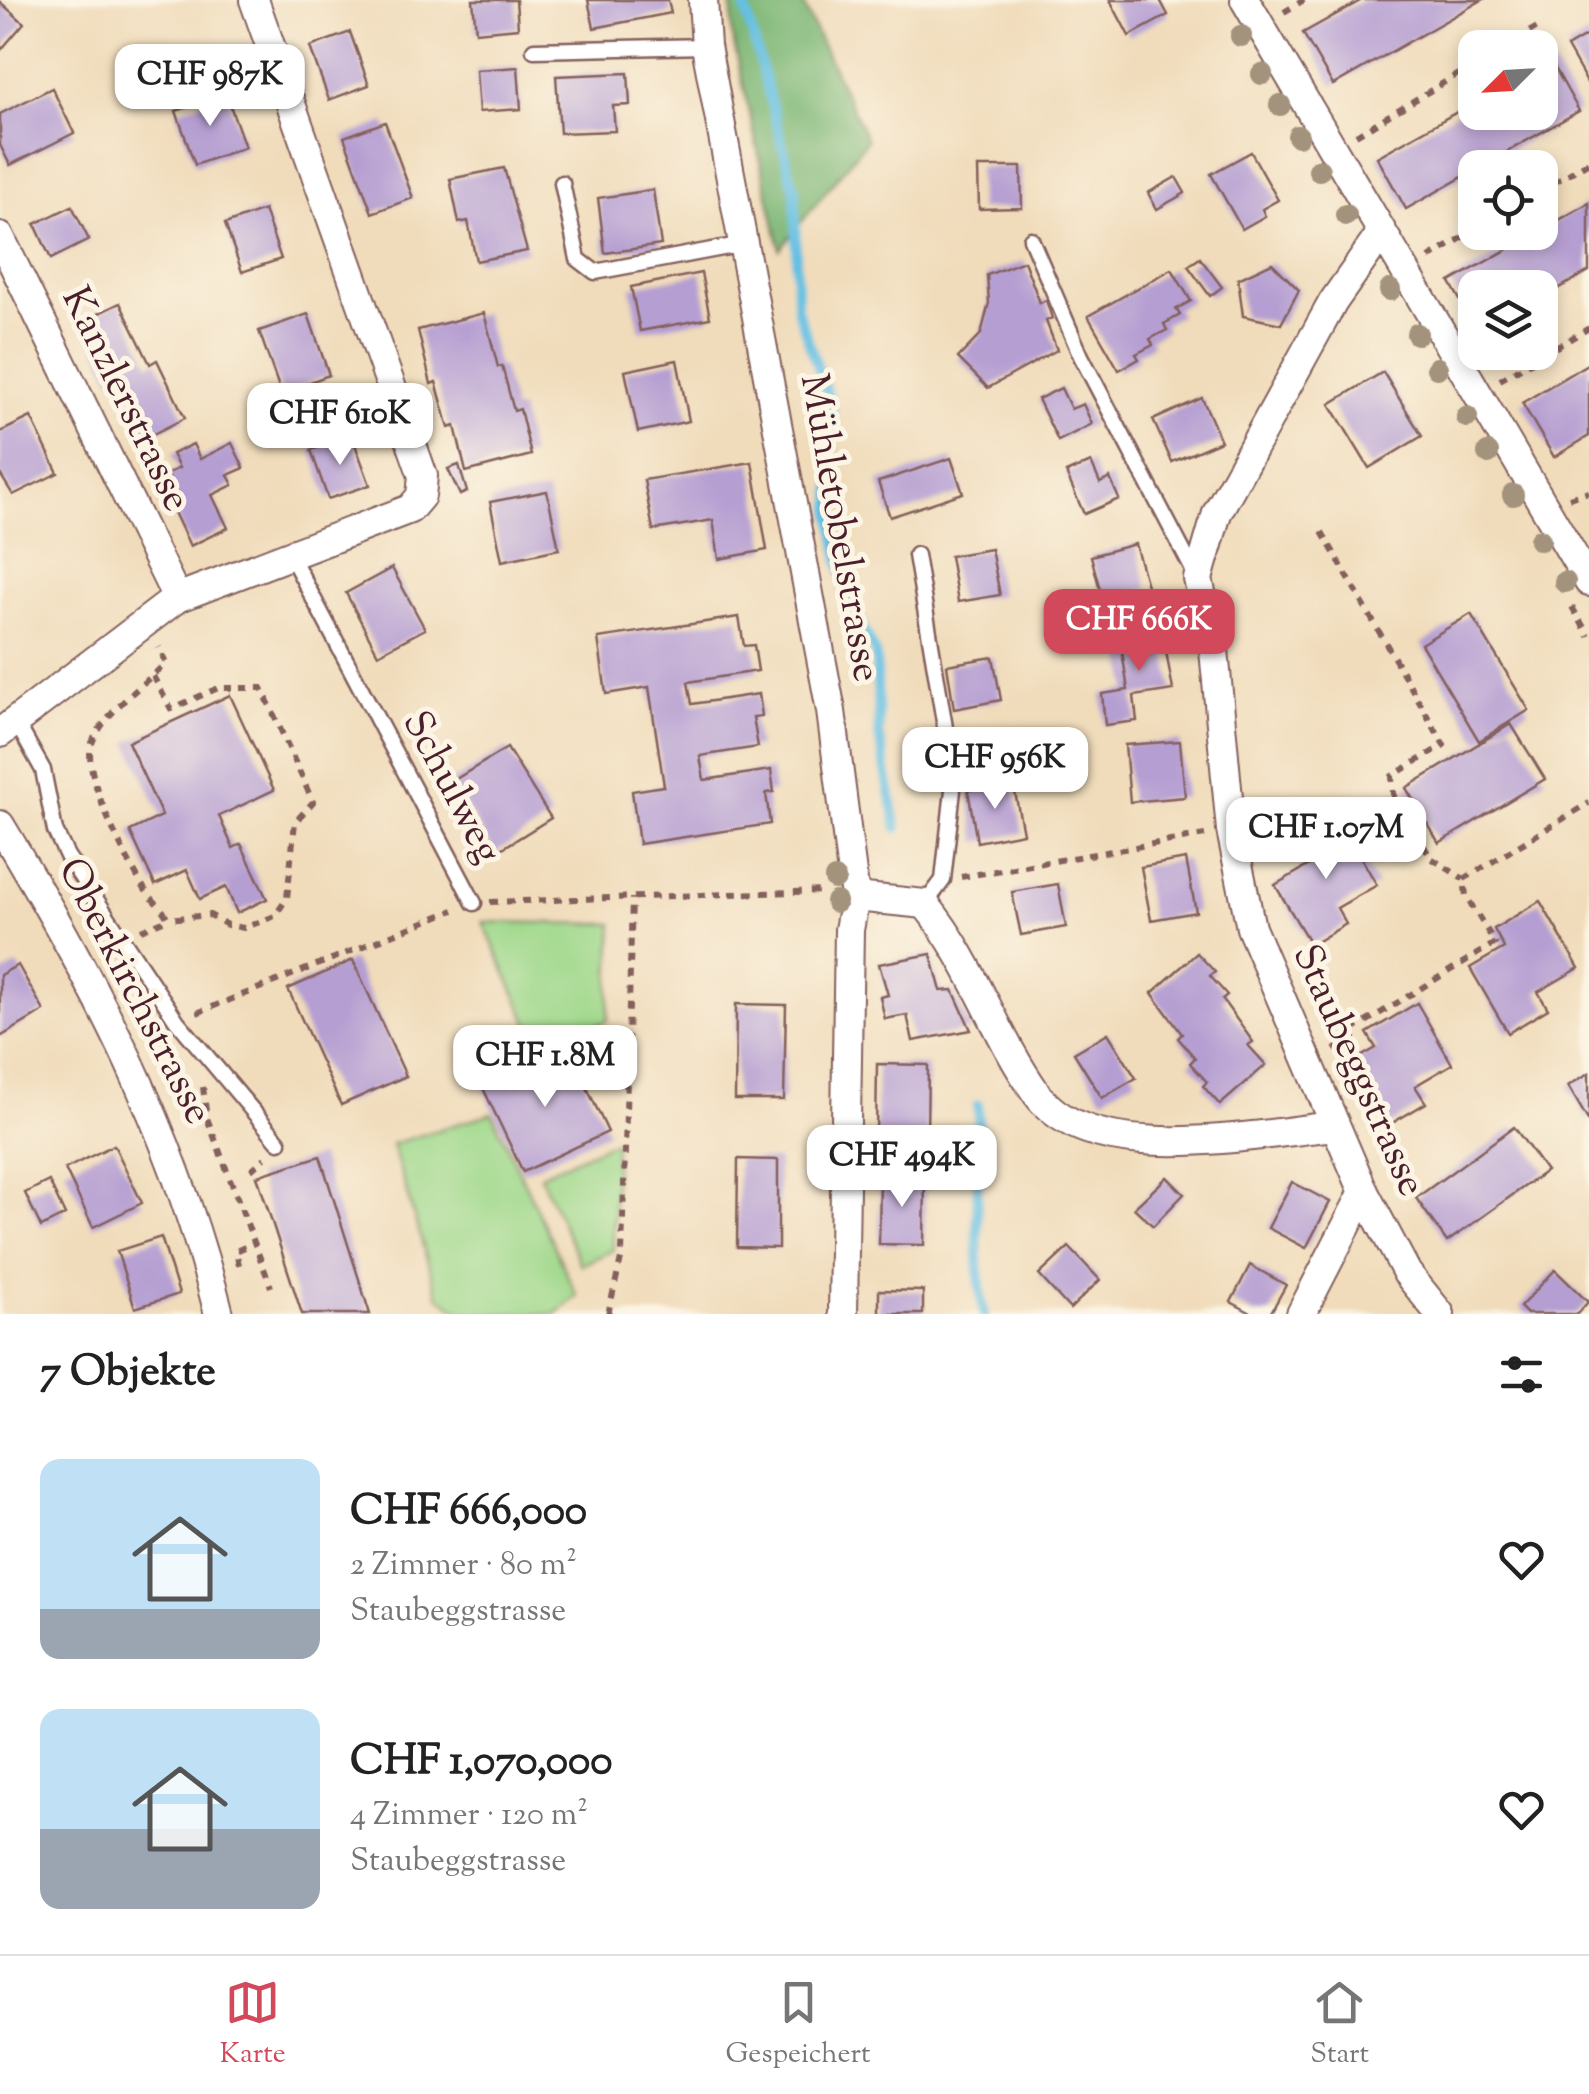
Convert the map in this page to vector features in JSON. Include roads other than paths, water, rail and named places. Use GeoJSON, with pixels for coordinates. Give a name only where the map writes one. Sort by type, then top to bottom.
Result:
{"type":"FeatureCollection","features":[{"type":"Feature","properties":{"kind":"street"},"geometry":{"type":"LineString","coordinates":[[7,726],[177,598],[410,509],[421,496],[423,476],[254,0]]}},
{"type":"Feature","properties":{"kind":"street","name":"Mühletobelstrasse"},"geometry":{"type":"LineString","coordinates":[[704,0],[706,46],[832,710],[855,897],[849,930],[844,1314]]}},
{"type":"Feature","properties":{"kind":"street"},"geometry":{"type":"LineString","coordinates":[[1245,0],[1380,235],[1589,582]]}},
{"type":"Feature","properties":{"kind":"street","name":"Staubeggstrasse"},"geometry":{"type":"LineString","coordinates":[[1380,235],[1333,302],[1217,513],[1198,579],[1214,650],[1231,830],[1251,928],[1364,1192],[1407,1273],[1440,1314]]}},
{"type":"Feature","properties":{"kind":"street","name":"Kanzlerstrasse"},"geometry":{"type":"LineString","coordinates":[[0,237],[177,598]]}},
{"type":"Feature","properties":{"kind":"street","name":"Oberkirchstrasse"},"geometry":{"type":"LineString","coordinates":[[0,825],[124,1045],[182,1187],[219,1314]]}},
{"type":"Feature","properties":{"kind":"street"},"geometry":{"type":"LineString","coordinates":[[855,897],[924,904],[954,940],[1038,1096],[1074,1126],[1111,1140],[1161,1142],[1336,1126]]}},
{"type":"Feature","properties":{"kind":"street"},"geometry":{"type":"LineString","coordinates":[[1301,1314],[1364,1192]]}},
{"type":"Feature","properties":{"kind":"lane"},"geometry":{"type":"LineString","coordinates":[[534,50],[706,46]]}},
{"type":"Feature","properties":{"kind":"lane"},"geometry":{"type":"LineString","coordinates":[[562,184],[578,260],[595,272],[745,244]]}},
{"type":"Feature","properties":{"kind":"lane"},"geometry":{"type":"LineString","coordinates":[[1031,240],[1082,356],[1198,579]]}},
{"type":"Feature","properties":{"kind":"lane","name":"Schulweg"},"geometry":{"type":"LineString","coordinates":[[290,554],[474,903]]}},
{"type":"Feature","properties":{"kind":"lane"},"geometry":{"type":"LineString","coordinates":[[916,555],[954,781],[943,880],[924,904]]}},
{"type":"Feature","properties":{"kind":"lane"},"geometry":{"type":"LineString","coordinates":[[7,726],[43,770],[55,831],[66,856],[177,1021],[279,1142]]}},
{"type":"Feature","properties":{"kind":"waterway"},"geometry":{"type":"LineString","coordinates":[[743,0],[795,191],[797,309],[832,407],[832,514],[846,594],[876,654],[879,735],[897,828]]}},
{"type":"Feature","properties":{"kind":"waterway"},"geometry":{"type":"LineString","coordinates":[[978,1105],[977,1236],[984,1314]]}}]}
